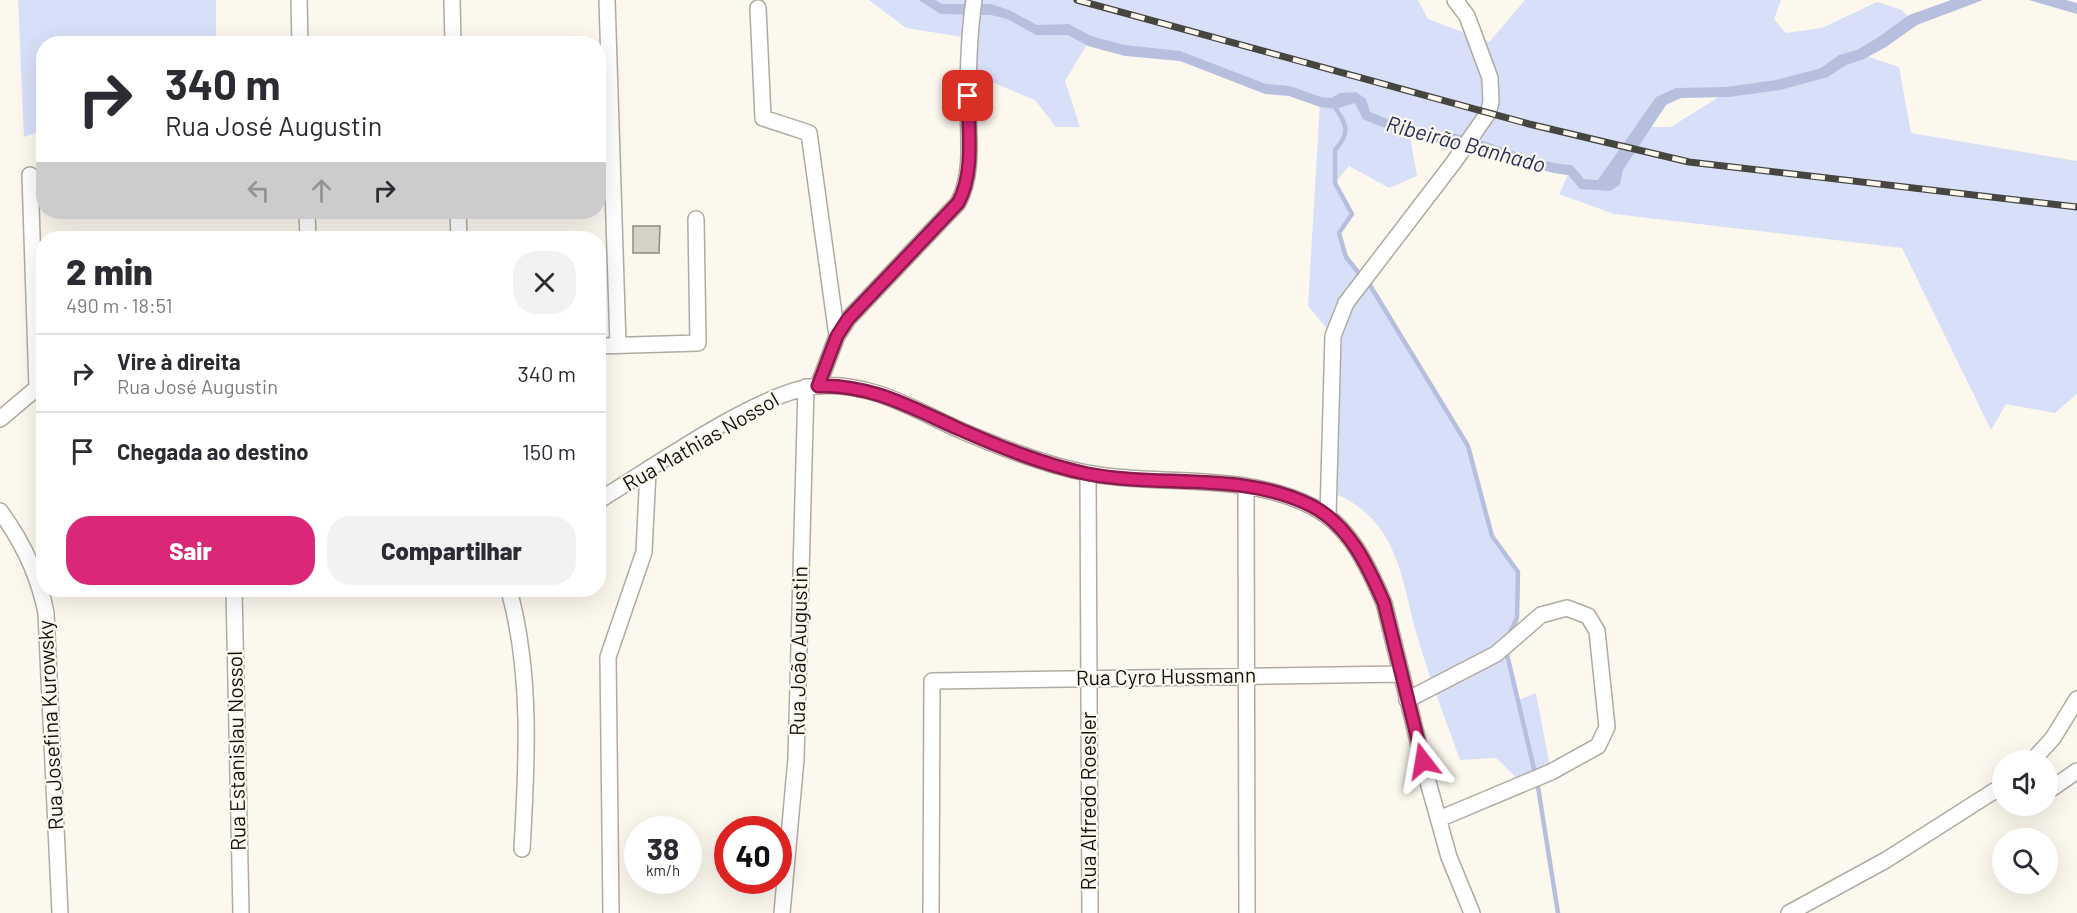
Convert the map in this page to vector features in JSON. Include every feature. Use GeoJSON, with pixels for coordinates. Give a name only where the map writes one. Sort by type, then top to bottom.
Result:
{"type":"FeatureCollection","features":[{"type":"Feature","properties":{"kind":"street"},"geometry":{"type":"LineString","coordinates":[[299,0],[300,36]]}},
{"type":"Feature","properties":{"kind":"street"},"geometry":{"type":"LineString","coordinates":[[452,0],[453,36]]}},
{"type":"Feature","properties":{"kind":"street"},"geometry":{"type":"LineString","coordinates":[[607,0],[618,345]]}},
{"type":"Feature","properties":{"kind":"street"},"geometry":{"type":"LineString","coordinates":[[837,336],[861,303],[953,209],[964,194],[968,167],[971,23],[974,0]]}},
{"type":"Feature","properties":{"kind":"street"},"geometry":{"type":"LineString","coordinates":[[1328,515],[1334,336],[1346,303],[1454,162],[1474,133],[1491,102],[1490,78],[1467,16],[1455,0]]}},
{"type":"Feature","properties":{"kind":"street"},"geometry":{"type":"LineString","coordinates":[[758,8],[763,118],[810,133],[837,336]]}},
{"type":"Feature","properties":{"kind":"street"},"geometry":{"type":"LineString","coordinates":[[30,175],[36,301]]}},
{"type":"Feature","properties":{"kind":"street"},"geometry":{"type":"LineString","coordinates":[[606,346],[698,344],[696,219]]}},
{"type":"Feature","properties":{"kind":"street","name":"Rua João Augustin"},"geometry":{"type":"LineString","coordinates":[[782,913],[796,759],[812,387],[837,336]]}},
{"type":"Feature","properties":{"kind":"street","name":"Rua Mathias Nossol"},"geometry":{"type":"LineString","coordinates":[[606,496],[758,406],[812,387],[855,387],[881,394],[982,439],[1051,464],[1088,474],[1246,487],[1296,499],[1328,515],[1353,543],[1374,579],[1384,603],[1449,857],[1472,913]]}},
{"type":"Feature","properties":{"kind":"street"},"geometry":{"type":"LineString","coordinates":[[0,418],[36,388]]}},
{"type":"Feature","properties":{"kind":"street"},"geometry":{"type":"LineString","coordinates":[[611,913],[608,657],[644,552],[648,471]]}},
{"type":"Feature","properties":{"kind":"street","name":"Rua Alfredo Roesler"},"geometry":{"type":"LineString","coordinates":[[1088,474],[1090,913]]}},
{"type":"Feature","properties":{"kind":"street"},"geometry":{"type":"LineString","coordinates":[[1246,487],[1246,913]]}},
{"type":"Feature","properties":{"kind":"street","name":"Rua Josefina Kurowsky"},"geometry":{"type":"LineString","coordinates":[[0,511],[28,558],[36,578]]}},
{"type":"Feature","properties":{"kind":"street","name":"Rua Josefina Kurowsky"},"geometry":{"type":"LineString","coordinates":[[43,597],[60,913]]}},
{"type":"Feature","properties":{"kind":"street","name":"Rua Estanislau Nossol"},"geometry":{"type":"LineString","coordinates":[[234,597],[241,913]]}},
{"type":"Feature","properties":{"kind":"street"},"geometry":{"type":"LineString","coordinates":[[510,597],[522,671],[526,726],[522,849]]}},
{"type":"Feature","properties":{"kind":"street"},"geometry":{"type":"LineString","coordinates":[[1407,700],[1496,654],[1541,615],[1567,608],[1588,616],[1597,631],[1607,727],[1598,746],[1551,772],[1439,819]]}},
{"type":"Feature","properties":{"kind":"street","name":"Rua Cyro Hussmann"},"geometry":{"type":"LineString","coordinates":[[931,913],[932,681],[1401,674]]}},
{"type":"Feature","properties":{"kind":"street"},"geometry":{"type":"LineString","coordinates":[[2042,750],[2053,738],[2077,699]]}},
{"type":"Feature","properties":{"kind":"street"},"geometry":{"type":"LineString","coordinates":[[2058,784],[2077,771]]}},
{"type":"Feature","properties":{"kind":"street"},"geometry":{"type":"LineString","coordinates":[[1788,913],[1886,860],[1992,794]]}},
{"type":"Feature","properties":{"kind":"street"},"geometry":{"type":"LineString","coordinates":[[1986,798],[1992,798]]}},
{"type":"Feature","properties":{"kind":"shaded area"},"geometry":{"type":"Polygon","coordinates":[[[18,0],[216,0],[216,36],[36,36],[36,133],[24,137],[18,0]]]}},
{"type":"Feature","properties":{"kind":"shaded area"},"geometry":{"type":"Polygon","coordinates":[[[869,0],[1418,0],[1428,19],[1489,42],[1525,0],[1781,0],[1774,19],[1786,33],[1822,28],[1877,2],[1902,10],[1911,20],[1860,54],[1899,67],[1911,133],[2077,161],[2077,394],[2055,413],[2006,404],[1991,430],[1902,248],[1614,214],[1559,194],[1568,175],[1580,189],[1620,185],[1623,170],[1649,127],[1671,127],[1725,93],[1659,101],[1606,185],[1581,184],[1569,170],[1409,131],[1417,176],[1389,188],[1349,166],[1335,183],[1352,214],[1339,233],[1344,248],[1358,272],[1369,283],[1468,446],[1492,536],[1518,572],[1517,618],[1505,645],[1518,700],[1536,693],[1551,772],[1523,784],[1496,758],[1460,760],[1418,639],[1393,552],[1383,533],[1370,517],[1352,503],[1329,491],[1333,336],[1308,306],[1320,102],[1265,88],[1179,55],[1089,41],[1065,81],[1080,127],[1056,127],[1035,100],[968,72],[969,38],[906,28],[869,0]]]}},
{"type":"Feature","properties":{"kind":"water","name":"Ribeirão Banhado"},"geometry":{"type":"Polygon","coordinates":[[[919,0],[935,0],[942,4],[991,4],[1009,10],[1037,25],[1069,24],[1091,36],[1125,45],[1180,51],[1266,84],[1290,86],[1321,97],[1331,98],[1340,93],[1356,92],[1366,99],[1370,112],[1394,121],[1429,132],[1454,133],[1542,160],[1572,165],[1584,179],[1598,180],[1656,97],[1676,88],[1726,87],[1776,80],[1821,68],[1839,55],[1857,50],[1877,38],[1909,15],[1951,0],[1983,0],[1917,25],[1886,47],[1864,59],[1846,65],[1828,77],[1780,90],[1729,97],[1681,98],[1666,105],[1623,170],[1620,185],[1610,191],[1580,189],[1568,175],[1540,170],[1489,153],[1425,140],[1389,129],[1363,119],[1355,103],[1336,109],[1320,107],[1289,96],[1265,94],[1180,61],[1125,56],[1088,46],[1068,35],[1036,35],[1007,19],[991,15],[940,14],[919,0]]]}},
{"type":"Feature","properties":{"kind":"water"},"geometry":{"type":"Polygon","coordinates":[[[2029,0],[2066,0],[2077,3],[2077,14],[2029,0]]]}},
{"type":"Feature","properties":{"kind":"building"},"geometry":{"type":"Polygon","coordinates":[[[633,226],[660,226],[659,253],[633,253],[633,226]]]}},
{"type":"Feature","properties":{"kind":"waterway"},"geometry":{"type":"LineString","coordinates":[[1334,106],[1345,128],[1343,138],[1335,150],[1335,183],[1352,214],[1339,233],[1346,257],[1361,276]]}},
{"type":"Feature","properties":{"kind":"waterway"},"geometry":{"type":"LineString","coordinates":[[1368,282],[1468,446],[1492,536],[1518,572],[1517,618],[1508,637]]}},
{"type":"Feature","properties":{"kind":"waterway"},"geometry":{"type":"LineString","coordinates":[[1506,650],[1535,773]]}},
{"type":"Feature","properties":{"kind":"waterway"},"geometry":{"type":"LineString","coordinates":[[1538,787],[1558,913]]}},
{"type":"Feature","properties":{"kind":"railway"},"geometry":{"type":"LineString","coordinates":[[1077,0],[1529,124],[1689,162],[2077,207]]}},
{"type":"Feature","properties":{"kind":"route"},"geometry":{"type":"LineString","coordinates":[[968,96],[968,167],[964,194],[848,319],[837,336],[818,386],[855,387],[881,394],[982,439],[1070,470],[1110,477],[1264,489],[1296,499],[1328,515],[1353,543],[1374,579],[1384,603],[1423,761]]}}]}
